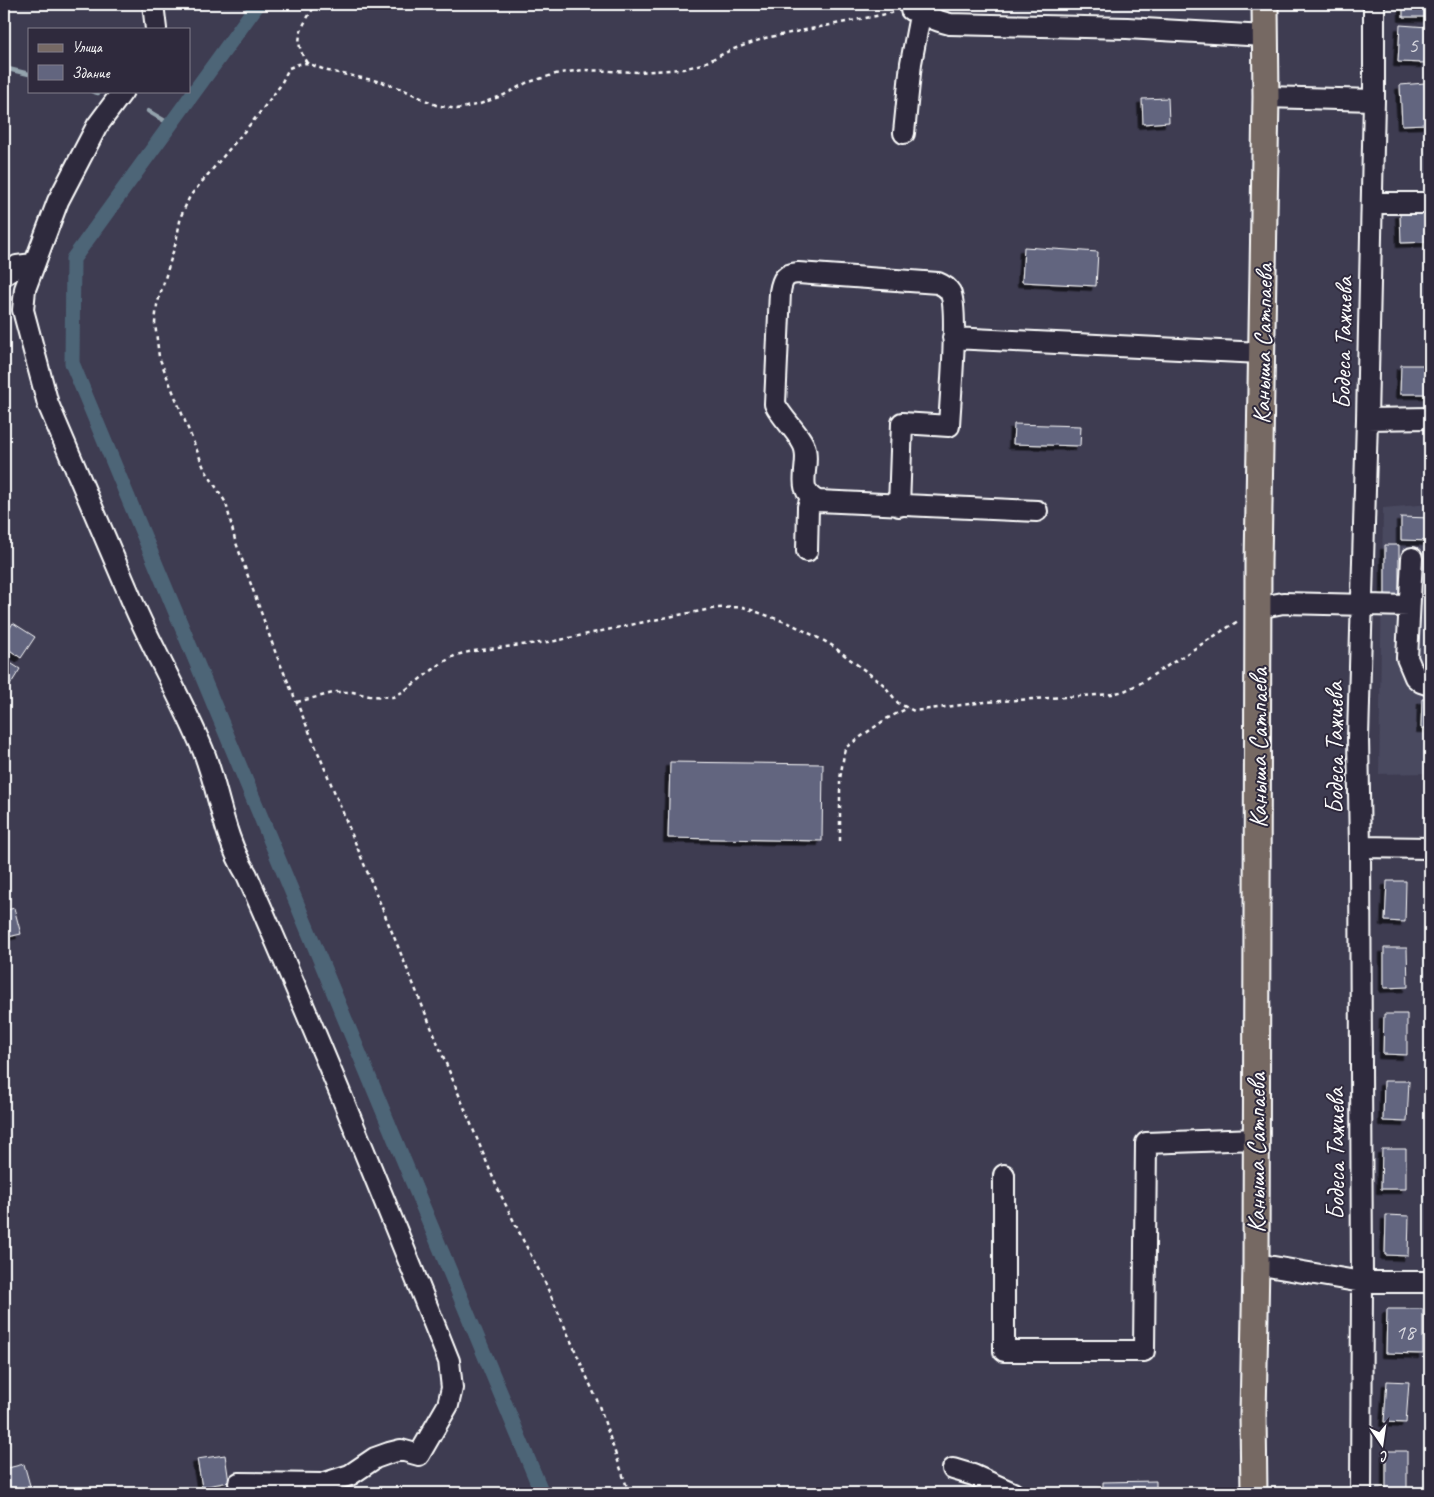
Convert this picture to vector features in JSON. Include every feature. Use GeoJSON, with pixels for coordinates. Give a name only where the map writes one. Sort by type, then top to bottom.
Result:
{"type":"FeatureCollection","features":[{"type":"Feature","properties":{"kind":"main road","name":"Каныша Сатпаева"},"geometry":{"type":"LineString","coordinates":[[1254,1493],[1258,608],[1266,97],[1265,4]]}},
{"type":"Feature","properties":{"kind":"street"},"geometry":{"type":"LineString","coordinates":[[153,4],[156,28]]}},
{"type":"Feature","properties":{"kind":"street","name":"Бодеса Тажиева"},"geometry":{"type":"LineString","coordinates":[[1361,1493],[1362,1282],[1358,738],[1368,419],[1374,4]]}},
{"type":"Feature","properties":{"kind":"street"},"geometry":{"type":"LineString","coordinates":[[904,133],[916,8],[941,22],[965,25],[1127,28],[1264,36]]}},
{"type":"Feature","properties":{"kind":"street"},"geometry":{"type":"LineString","coordinates":[[122,92],[96,126],[58,201],[25,289],[23,310],[48,404],[142,625],[176,689],[204,752],[227,834],[304,1004],[449,1361],[452,1388],[448,1406],[419,1455],[401,1450],[389,1453],[375,1458],[350,1475],[322,1484],[239,1483]]}},
{"type":"Feature","properties":{"kind":"street"},"geometry":{"type":"LineString","coordinates":[[1266,97],[1374,100]]}},
{"type":"Feature","properties":{"kind":"street"},"geometry":{"type":"LineString","coordinates":[[1372,203],[1430,203]]}},
{"type":"Feature","properties":{"kind":"street"},"geometry":{"type":"LineString","coordinates":[[4,275],[17,266],[34,264]]}},
{"type":"Feature","properties":{"kind":"street"},"geometry":{"type":"LineString","coordinates":[[899,506],[902,424],[949,426],[953,338],[952,297],[945,286],[938,283],[798,273],[786,276],[780,292],[775,404],[780,415],[803,442],[806,454],[805,486],[808,495],[818,502],[899,506],[1037,511]]}},
{"type":"Feature","properties":{"kind":"street"},"geometry":{"type":"LineString","coordinates":[[953,338],[1262,352]]}},
{"type":"Feature","properties":{"kind":"street"},"geometry":{"type":"LineString","coordinates":[[1368,419],[1430,418]]}},
{"type":"Feature","properties":{"kind":"street"},"geometry":{"type":"LineString","coordinates":[[807,551],[808,507],[812,498]]}},
{"type":"Feature","properties":{"kind":"street"},"geometry":{"type":"LineString","coordinates":[[1412,558],[1407,658],[1415,678],[1430,685]]}},
{"type":"Feature","properties":{"kind":"street"},"geometry":{"type":"LineString","coordinates":[[1258,608],[1283,603],[1409,606]]}},
{"type":"Feature","properties":{"kind":"street"},"geometry":{"type":"LineString","coordinates":[[1360,847],[1430,848]]}},
{"type":"Feature","properties":{"kind":"street"},"geometry":{"type":"LineString","coordinates":[[1004,1175],[1004,1350],[1144,1351],[1146,1143],[1256,1139]]}},
{"type":"Feature","properties":{"kind":"street"},"geometry":{"type":"LineString","coordinates":[[1256,1264],[1362,1282],[1430,1282]]}},
{"type":"Feature","properties":{"kind":"street"},"geometry":{"type":"LineString","coordinates":[[953,1469],[973,1475],[1012,1493]]}},
{"type":"Feature","properties":{"kind":"path"},"geometry":{"type":"LineString","coordinates":[[307,63],[300,50],[299,33],[316,4]]}},
{"type":"Feature","properties":{"kind":"path"},"geometry":{"type":"LineString","coordinates":[[629,1493],[597,1400],[543,1278],[496,1185],[440,1044],[276,654],[235,540],[226,503],[204,468],[159,357],[155,323],[157,305],[176,242],[181,216],[190,196],[258,115],[280,86],[289,68],[299,64],[307,63],[328,71],[382,82],[436,105],[457,109],[480,104],[504,95],[526,83],[559,74],[583,70],[637,72],[682,69],[702,64],[731,50],[765,38],[916,8]]}},
{"type":"Feature","properties":{"kind":"path"},"geometry":{"type":"LineString","coordinates":[[296,702],[337,692],[393,697],[442,663],[465,653],[555,641],[717,608],[742,607],[791,624],[830,644],[867,671],[884,686],[898,703],[914,711],[986,702],[1112,694],[1124,691],[1158,672],[1258,608]]}},
{"type":"Feature","properties":{"kind":"path"},"geometry":{"type":"LineString","coordinates":[[840,841],[840,779],[845,748],[886,719],[908,708]]}},
{"type":"Feature","properties":{"kind":"shaded area"},"geometry":{"type":"Polygon","coordinates":[[[1430,504],[1430,773],[1379,774],[1383,508],[1430,504]]]}},
{"type":"Feature","properties":{"kind":"building"},"geometry":{"type":"Polygon","coordinates":[[[1403,4],[1430,4],[1430,17],[1403,17],[1403,4]]]}},
{"type":"Feature","properties":{"kind":"building"},"geometry":{"type":"Polygon","coordinates":[[[1400,25],[1428,27],[1425,63],[1398,62],[1400,25]]]}},
{"type":"Feature","properties":{"kind":"building"},"geometry":{"type":"Polygon","coordinates":[[[1425,83],[1427,124],[1402,125],[1400,85],[1425,83]]]}},
{"type":"Feature","properties":{"kind":"building"},"geometry":{"type":"Polygon","coordinates":[[[1168,98],[1169,122],[1143,124],[1142,99],[1168,98]]]}},
{"type":"Feature","properties":{"kind":"building"},"geometry":{"type":"Polygon","coordinates":[[[1400,213],[1430,213],[1430,242],[1401,243],[1400,213]]]}},
{"type":"Feature","properties":{"kind":"building"},"geometry":{"type":"Polygon","coordinates":[[[1024,247],[1098,252],[1096,286],[1022,282],[1024,247]]]}},
{"type":"Feature","properties":{"kind":"building"},"geometry":{"type":"Polygon","coordinates":[[[1401,365],[1430,365],[1430,394],[1400,394],[1401,365]]]}},
{"type":"Feature","properties":{"kind":"building"},"geometry":{"type":"Polygon","coordinates":[[[1014,424],[1081,426],[1080,446],[1013,444],[1014,424]]]}},
{"type":"Feature","properties":{"kind":"building"},"geometry":{"type":"Polygon","coordinates":[[[1401,517],[1430,518],[1430,541],[1401,540],[1401,517]]]}},
{"type":"Feature","properties":{"kind":"building"},"geometry":{"type":"Polygon","coordinates":[[[1385,545],[1399,545],[1399,597],[1385,597],[1385,545]]]}},
{"type":"Feature","properties":{"kind":"building"},"geometry":{"type":"Polygon","coordinates":[[[13,623],[35,637],[21,658],[4,646],[4,637],[13,623]]]}},
{"type":"Feature","properties":{"kind":"building"},"geometry":{"type":"Polygon","coordinates":[[[4,659],[20,669],[7,690],[4,688],[4,659]]]}},
{"type":"Feature","properties":{"kind":"building"},"geometry":{"type":"Polygon","coordinates":[[[1422,699],[1430,699],[1430,728],[1421,728],[1422,699]]]}},
{"type":"Feature","properties":{"kind":"building"},"geometry":{"type":"Polygon","coordinates":[[[670,762],[823,764],[822,841],[668,838],[670,762]]]}},
{"type":"Feature","properties":{"kind":"building"},"geometry":{"type":"Polygon","coordinates":[[[1387,881],[1406,881],[1405,922],[1385,921],[1387,881]]]}},
{"type":"Feature","properties":{"kind":"building"},"geometry":{"type":"Polygon","coordinates":[[[14,908],[21,934],[4,938],[4,911],[14,908]]]}},
{"type":"Feature","properties":{"kind":"building"},"geometry":{"type":"Polygon","coordinates":[[[1384,948],[1407,948],[1408,987],[1384,988],[1384,948]]]}},
{"type":"Feature","properties":{"kind":"building"},"geometry":{"type":"Polygon","coordinates":[[[1384,1014],[1407,1014],[1407,1055],[1383,1054],[1384,1014]]]}},
{"type":"Feature","properties":{"kind":"building"},"geometry":{"type":"Polygon","coordinates":[[[1384,1081],[1409,1081],[1407,1122],[1383,1121],[1384,1081]]]}},
{"type":"Feature","properties":{"kind":"building"},"geometry":{"type":"Polygon","coordinates":[[[1382,1149],[1406,1149],[1406,1189],[1381,1189],[1382,1149]]]}},
{"type":"Feature","properties":{"kind":"building"},"geometry":{"type":"Polygon","coordinates":[[[1386,1215],[1409,1216],[1408,1256],[1385,1255],[1386,1215]]]}},
{"type":"Feature","properties":{"kind":"building"},"geometry":{"type":"Polygon","coordinates":[[[1387,1309],[1423,1309],[1423,1354],[1386,1353],[1387,1309]]]}},
{"type":"Feature","properties":{"kind":"building"},"geometry":{"type":"Polygon","coordinates":[[[1387,1381],[1409,1382],[1406,1423],[1384,1422],[1387,1381]]]}},
{"type":"Feature","properties":{"kind":"building"},"geometry":{"type":"Polygon","coordinates":[[[1386,1451],[1407,1451],[1407,1491],[1386,1491],[1386,1451]]]}},
{"type":"Feature","properties":{"kind":"building"},"geometry":{"type":"Polygon","coordinates":[[[225,1455],[229,1482],[202,1487],[197,1459],[225,1455]]]}},
{"type":"Feature","properties":{"kind":"building"},"geometry":{"type":"Polygon","coordinates":[[[24,1464],[31,1489],[6,1493],[4,1469],[24,1464]]]}},
{"type":"Feature","properties":{"kind":"building"},"geometry":{"type":"Polygon","coordinates":[[[1156,1481],[1156,1493],[1103,1493],[1103,1482],[1156,1481]]]}},
{"type":"Feature","properties":{"kind":"waterway"},"geometry":{"type":"LineString","coordinates":[[258,4],[73,259],[72,363],[542,1493]]}},
{"type":"Feature","properties":{"kind":"waterway"},"geometry":{"type":"LineString","coordinates":[[4,68],[28,74]]}},
{"type":"Feature","properties":{"kind":"waterway"},"geometry":{"type":"LineString","coordinates":[[148,111],[170,124]]}}]}
